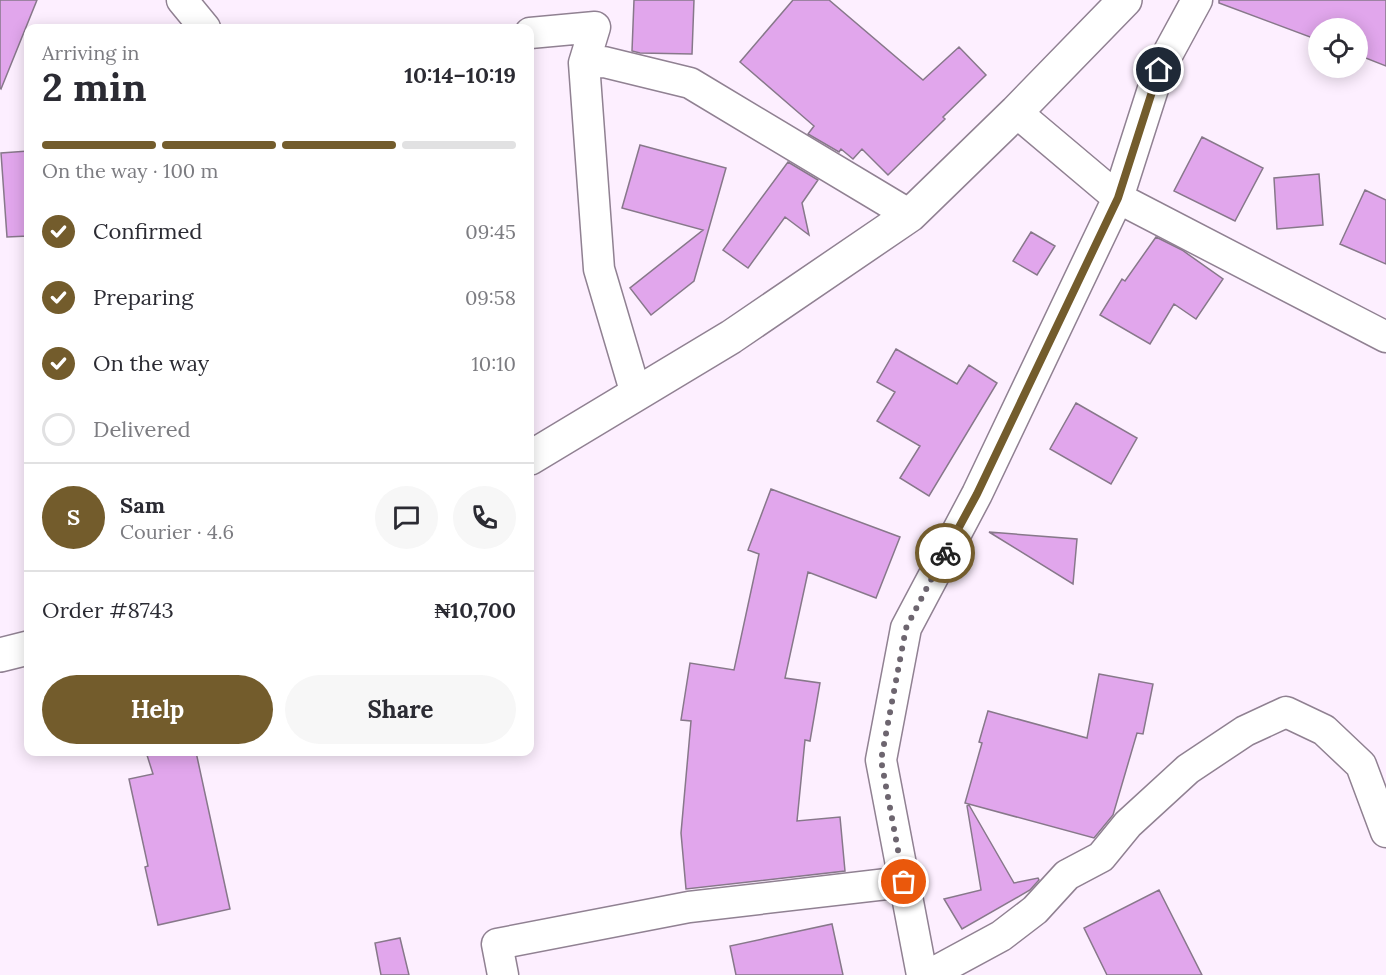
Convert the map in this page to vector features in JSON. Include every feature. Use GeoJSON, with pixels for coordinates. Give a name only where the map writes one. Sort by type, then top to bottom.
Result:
{"type":"FeatureCollection","features":[{"type":"Feature","properties":{"kind":"main road"},"geometry":{"type":"LineString","coordinates":[[534,456],[730,337],[910,215],[1016,112],[1125,0]]}},
{"type":"Feature","properties":{"kind":"main road"},"geometry":{"type":"LineString","coordinates":[[0,655],[24,649]]}},
{"type":"Feature","properties":{"kind":"street"},"geometry":{"type":"LineString","coordinates":[[182,0],[202,24]]}},
{"type":"Feature","properties":{"kind":"street"},"geometry":{"type":"LineString","coordinates":[[922,975],[881,760],[906,628],[977,494],[1118,198],[1159,70],[1197,0]]}},
{"type":"Feature","properties":{"kind":"street"},"geometry":{"type":"LineString","coordinates":[[534,33],[595,27],[584,63],[599,269],[636,394]]}},
{"type":"Feature","properties":{"kind":"street"},"geometry":{"type":"LineString","coordinates":[[584,63],[604,62],[690,83],[910,215]]}},
{"type":"Feature","properties":{"kind":"street"},"geometry":{"type":"LineString","coordinates":[[1016,112],[1118,198],[1386,337]]}},
{"type":"Feature","properties":{"kind":"street"},"geometry":{"type":"LineString","coordinates":[[928,975],[1001,936],[1035,910],[1067,875],[1101,857],[1128,824],[1188,769],[1245,731],[1286,712],[1324,730],[1361,765],[1386,832]]}},
{"type":"Feature","properties":{"kind":"street"},"geometry":{"type":"LineString","coordinates":[[503,975],[497,944],[689,908],[904,882]]}},
{"type":"Feature","properties":{"kind":"building"},"geometry":{"type":"Polygon","coordinates":[[[0,0],[37,0],[27,24],[24,24],[24,32],[0,88],[0,0]]]}},
{"type":"Feature","properties":{"kind":"building"},"geometry":{"type":"Polygon","coordinates":[[[634,0],[694,0],[692,54],[632,51],[634,0]]]}},
{"type":"Feature","properties":{"kind":"building"},"geometry":{"type":"Polygon","coordinates":[[[793,0],[829,0],[923,80],[959,47],[986,75],[888,175],[862,149],[853,159],[841,149],[839,152],[808,134],[814,126],[740,62],[793,0]]]}},
{"type":"Feature","properties":{"kind":"building"},"geometry":{"type":"Polygon","coordinates":[[[1219,0],[1386,0],[1386,66],[1368,59],[1368,18],[1308,18],[1308,36],[1219,3],[1219,0]]]}},
{"type":"Feature","properties":{"kind":"building"},"geometry":{"type":"Polygon","coordinates":[[[1202,137],[1263,168],[1235,221],[1174,191],[1202,137]]]}},
{"type":"Feature","properties":{"kind":"building"},"geometry":{"type":"Polygon","coordinates":[[[640,145],[726,168],[694,281],[651,315],[630,288],[703,230],[622,208],[640,145]]]}},
{"type":"Feature","properties":{"kind":"building"},"geometry":{"type":"Polygon","coordinates":[[[24,151],[24,236],[7,237],[1,153],[24,151]]]}},
{"type":"Feature","properties":{"kind":"building"},"geometry":{"type":"Polygon","coordinates":[[[788,162],[818,180],[802,203],[809,235],[785,217],[748,268],[723,250],[788,162]]]}},
{"type":"Feature","properties":{"kind":"building"},"geometry":{"type":"Polygon","coordinates":[[[1319,174],[1323,225],[1277,229],[1274,178],[1319,174]]]}},
{"type":"Feature","properties":{"kind":"building"},"geometry":{"type":"Polygon","coordinates":[[[1365,190],[1386,200],[1386,264],[1340,244],[1365,190]]]}},
{"type":"Feature","properties":{"kind":"building"},"geometry":{"type":"Polygon","coordinates":[[[1031,232],[1055,246],[1037,275],[1013,261],[1031,232]]]}},
{"type":"Feature","properties":{"kind":"building"},"geometry":{"type":"Polygon","coordinates":[[[1156,237],[1182,250],[1223,279],[1196,319],[1174,304],[1150,344],[1100,315],[1122,279],[1125,281],[1156,237]]]}},
{"type":"Feature","properties":{"kind":"building"},"geometry":{"type":"Polygon","coordinates":[[[896,349],[957,384],[969,365],[997,383],[929,496],[900,478],[920,446],[877,421],[895,392],[877,382],[896,349]]]}},
{"type":"Feature","properties":{"kind":"building"},"geometry":{"type":"Polygon","coordinates":[[[1076,403],[1137,438],[1111,484],[1050,449],[1076,403]]]}},
{"type":"Feature","properties":{"kind":"building"},"geometry":{"type":"Polygon","coordinates":[[[771,489],[900,537],[876,598],[808,572],[785,678],[820,683],[810,741],[805,740],[797,821],[840,817],[845,871],[686,889],[681,833],[691,721],[681,720],[690,663],[734,670],[759,554],[748,550],[771,489]]]}},
{"type":"Feature","properties":{"kind":"building"},"geometry":{"type":"Polygon","coordinates":[[[989,532],[1077,539],[1073,584],[989,532]]]}},
{"type":"Feature","properties":{"kind":"building"},"geometry":{"type":"Polygon","coordinates":[[[1099,674],[1153,684],[1143,734],[1137,733],[1113,815],[1094,838],[965,803],[982,743],[979,742],[988,711],[1087,738],[1099,674]]]}},
{"type":"Feature","properties":{"kind":"building"},"geometry":{"type":"Polygon","coordinates":[[[147,756],[197,756],[230,909],[158,925],[129,779],[153,774],[147,756]]]}},
{"type":"Feature","properties":{"kind":"building"},"geometry":{"type":"Polygon","coordinates":[[[969,805],[1014,883],[1038,878],[1039,880],[1030,890],[962,929],[944,899],[981,890],[967,806],[969,805]]]}},
{"type":"Feature","properties":{"kind":"building"},"geometry":{"type":"Polygon","coordinates":[[[1159,890],[1202,975],[1107,975],[1084,928],[1159,890]]]}},
{"type":"Feature","properties":{"kind":"building"},"geometry":{"type":"Polygon","coordinates":[[[832,924],[843,975],[736,975],[730,946],[832,924]]]}},
{"type":"Feature","properties":{"kind":"building"},"geometry":{"type":"Polygon","coordinates":[[[400,938],[409,975],[381,975],[375,943],[400,938]]]}},
{"type":"Feature","properties":{"kind":"way so far"},"geometry":{"type":"LineString","coordinates":[[904,882],[881,760],[906,628],[945,553]]}},
{"type":"Feature","properties":{"kind":"route"},"geometry":{"type":"LineString","coordinates":[[945,553],[977,494],[1118,198],[1159,70]]}}]}
